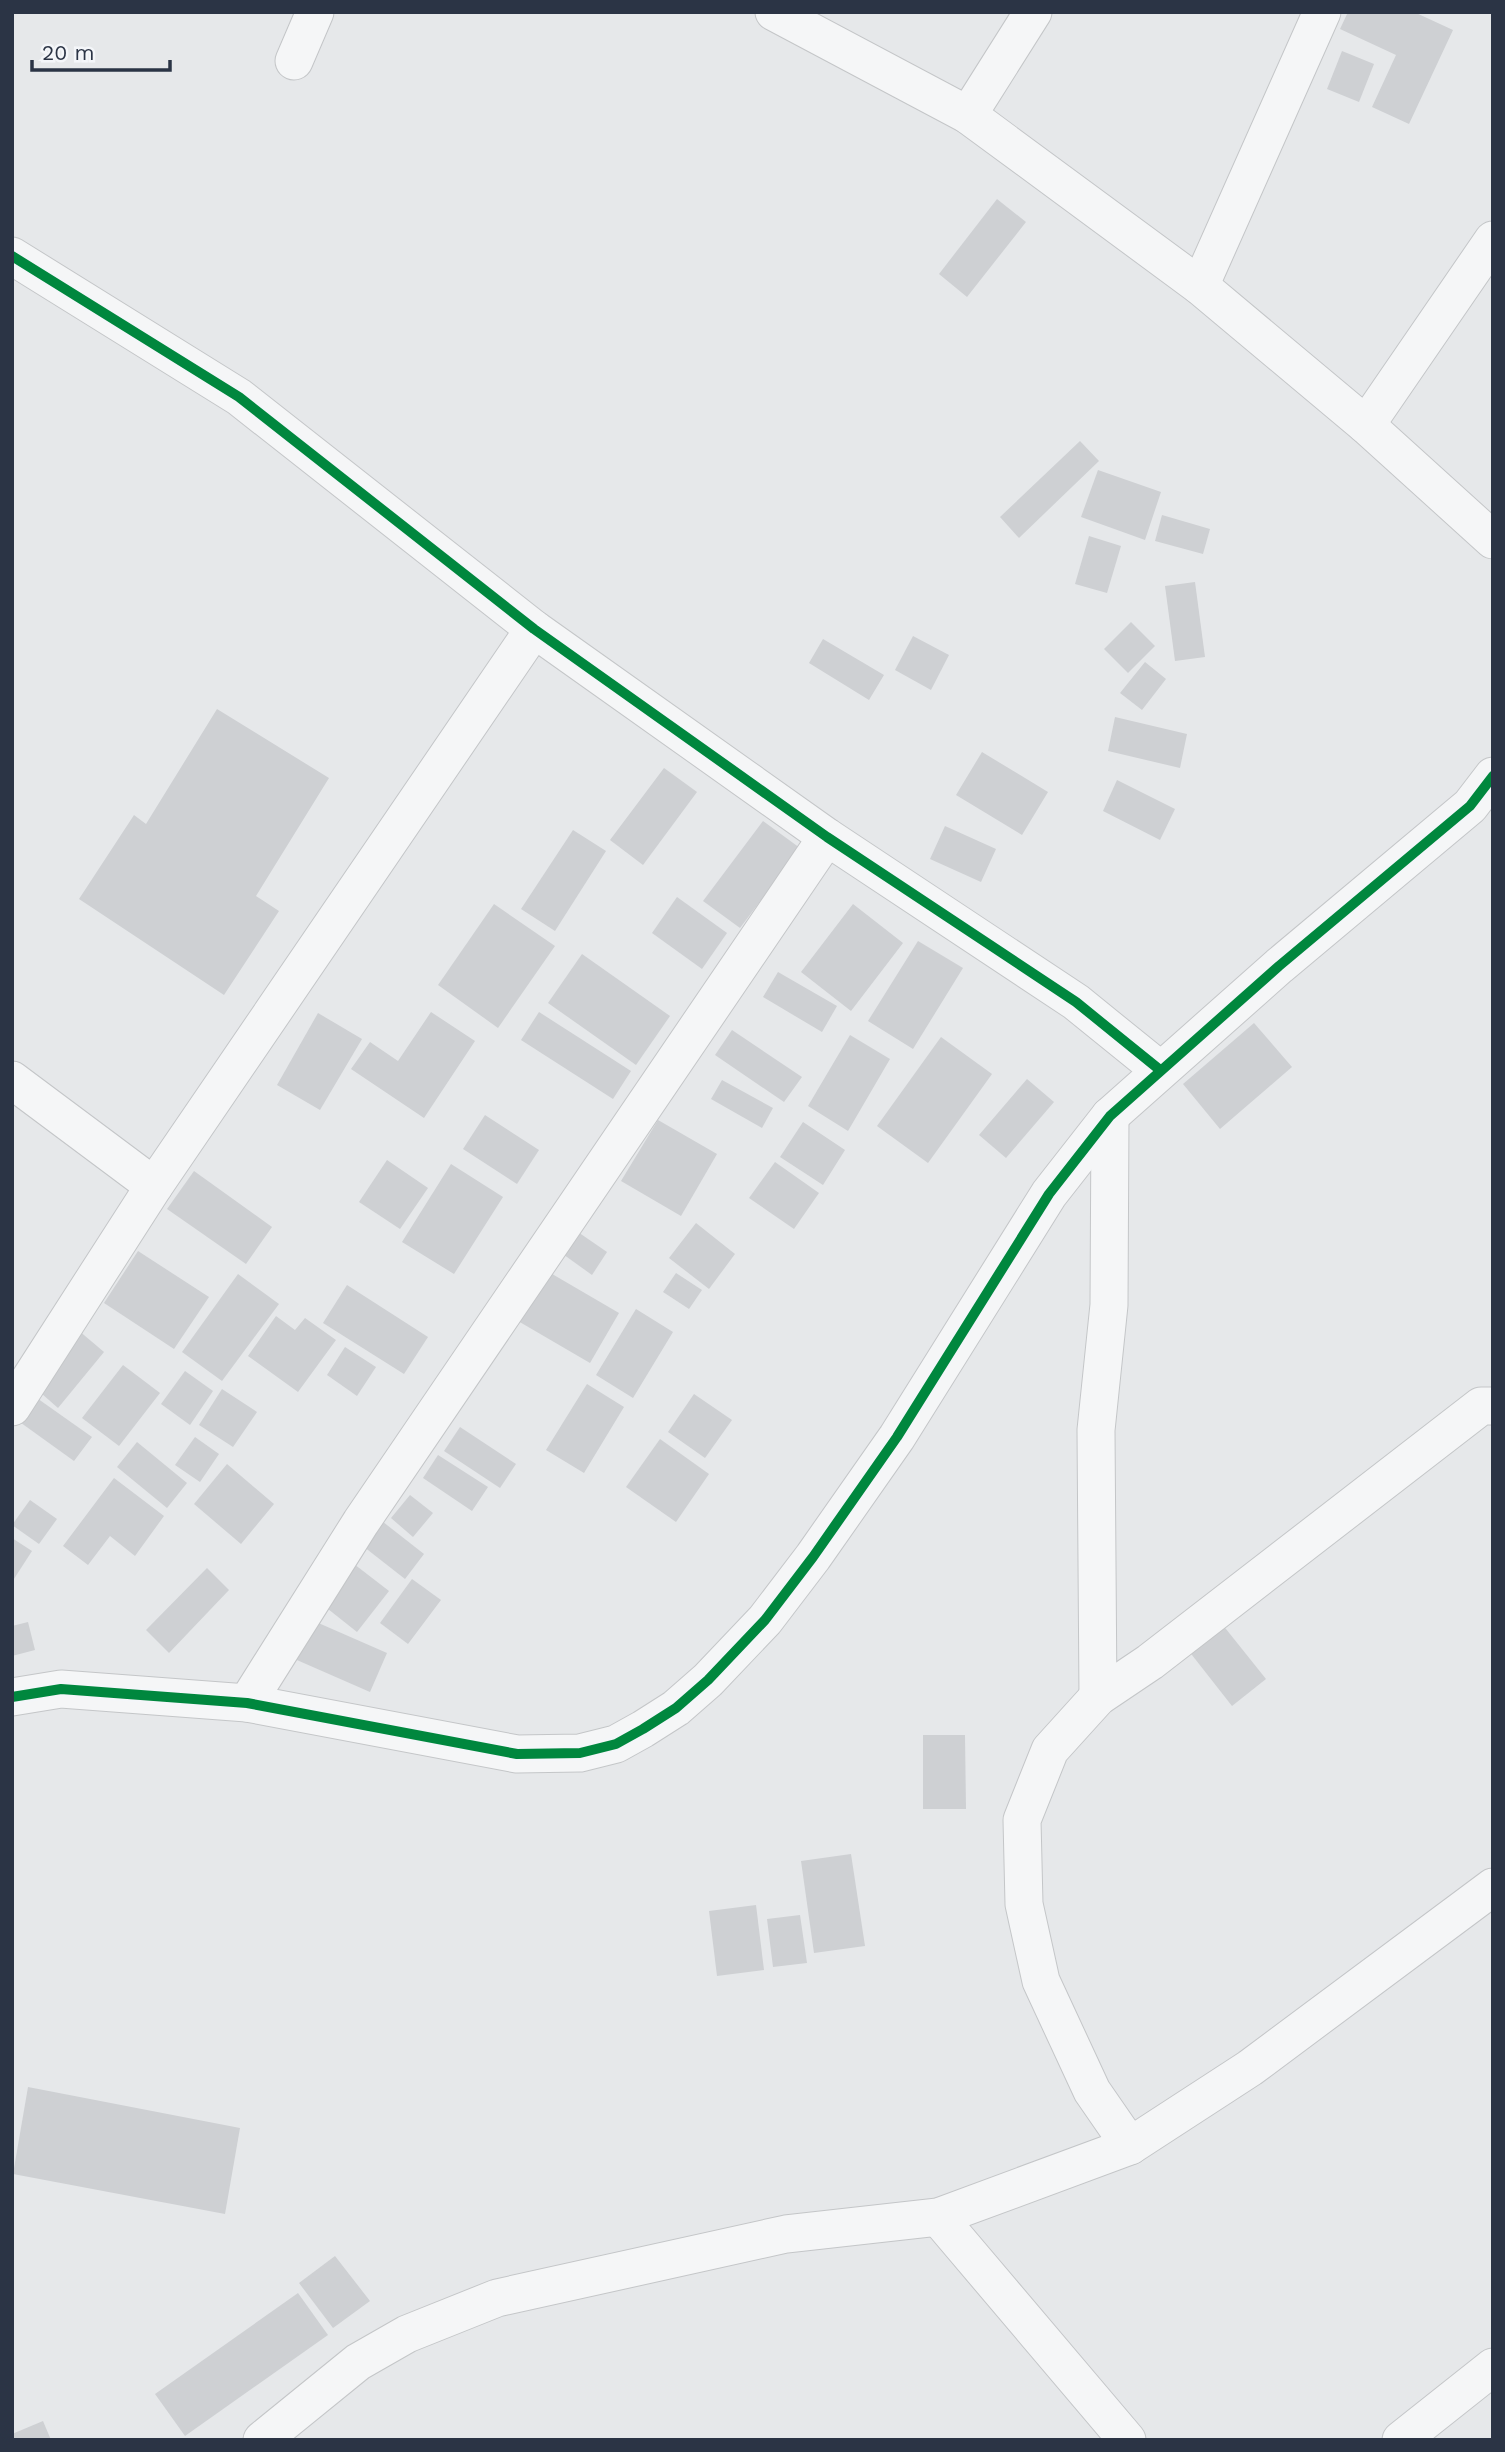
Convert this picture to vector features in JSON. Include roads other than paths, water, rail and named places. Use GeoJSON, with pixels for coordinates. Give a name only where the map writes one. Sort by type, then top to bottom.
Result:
{"type":"FeatureCollection","features":[{"type":"Feature","properties":{"kind":"street"},"geometry":{"type":"LineString","coordinates":[[295,61],[315,12]]}},
{"type":"Feature","properties":{"kind":"street"},"geometry":{"type":"LineString","coordinates":[[774,12],[968,115],[1200,286],[1366,425],[1493,540]]}},
{"type":"Feature","properties":{"kind":"street"},"geometry":{"type":"LineString","coordinates":[[968,115],[1033,12]]}},
{"type":"Feature","properties":{"kind":"street"},"geometry":{"type":"LineString","coordinates":[[1200,286],[1322,12]]}},
{"type":"Feature","properties":{"kind":"street"},"geometry":{"type":"LineString","coordinates":[[1366,425],[1493,240]]}},
{"type":"Feature","properties":{"kind":"street"},"geometry":{"type":"LineString","coordinates":[[12,256],[239,397],[534,629],[827,836],[1076,1002],[1160,1070]]}},
{"type":"Feature","properties":{"kind":"street"},"geometry":{"type":"LineString","coordinates":[[12,1408],[154,1186],[534,629]]}},
{"type":"Feature","properties":{"kind":"street"},"geometry":{"type":"LineString","coordinates":[[12,1697],[61,1689],[247,1703],[517,1754],[580,1753],[616,1744],[676,1708],[708,1681],[757,1628],[813,1557],[897,1437],[1049,1194],[1110,1116],[1160,1070],[1469,806],[1493,776]]}},
{"type":"Feature","properties":{"kind":"street"},"geometry":{"type":"LineString","coordinates":[[247,1703],[361,1522],[827,836]]}},
{"type":"Feature","properties":{"kind":"street"},"geometry":{"type":"LineString","coordinates":[[12,1080],[154,1186]]}},
{"type":"Feature","properties":{"kind":"street"},"geometry":{"type":"LineString","coordinates":[[1098,1697],[1096,1430],[1109,1305],[1110,1116]]}},
{"type":"Feature","properties":{"kind":"street"},"geometry":{"type":"LineString","coordinates":[[1130,2146],[1092,2091],[1063,2032],[1041,1981],[1024,1904],[1022,1819],[1050,1750],[1098,1697],[1150,1662],[1481,1406],[1493,1406]]}},
{"type":"Feature","properties":{"kind":"street"},"geometry":{"type":"LineString","coordinates":[[262,2440],[358,2362],[407,2334],[497,2298],[786,2234],[938,2217],[1130,2146],[1250,2068],[1493,1887]]}},
{"type":"Feature","properties":{"kind":"street"},"geometry":{"type":"LineString","coordinates":[[938,2217],[1128,2440]]}},
{"type":"Feature","properties":{"kind":"street"},"geometry":{"type":"LineString","coordinates":[[1401,2440],[1493,2367]]}}]}
